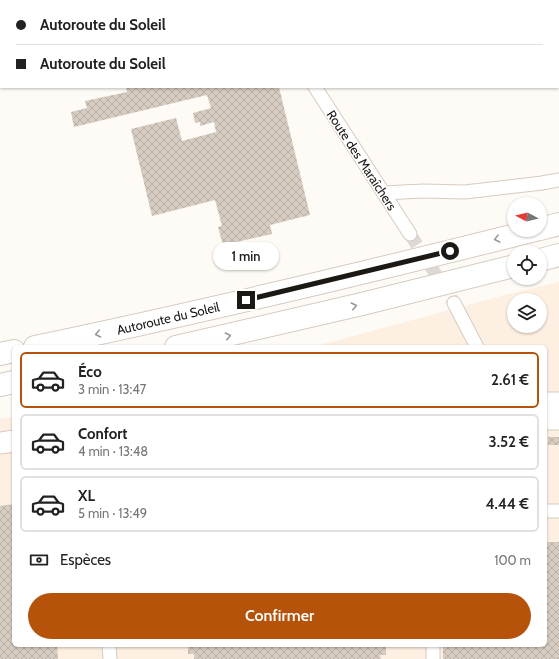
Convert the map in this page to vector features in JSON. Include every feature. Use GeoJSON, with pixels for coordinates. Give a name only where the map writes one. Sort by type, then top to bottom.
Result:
{"type":"FeatureCollection","features":[{"type":"Feature","properties":{"kind":"highway"},"geometry":{"type":"LineString","coordinates":[[547,227],[559,224]]}},
{"type":"Feature","properties":{"kind":"highway","name":"Autoroute du Soleil"},"geometry":{"type":"LineString","coordinates":[[43,345],[232,304],[507,237]]}},
{"type":"Feature","properties":{"kind":"highway"},"geometry":{"type":"LineString","coordinates":[[547,258],[559,255]]}},
{"type":"Feature","properties":{"kind":"highway"},"geometry":{"type":"LineString","coordinates":[[185,345],[309,317],[507,268]]}},
{"type":"Feature","properties":{"kind":"highway"},"geometry":{"type":"LineString","coordinates":[[0,354],[12,351]]}},
{"type":"Feature","properties":{"kind":"highway"},"geometry":{"type":"LineString","coordinates":[[0,385],[12,382]]}},
{"type":"Feature","properties":{"kind":"main road"},"geometry":{"type":"LineString","coordinates":[[547,403],[559,403]]}},
{"type":"Feature","properties":{"kind":"main road"},"geometry":{"type":"LineString","coordinates":[[547,419],[559,419]]}},
{"type":"Feature","properties":{"kind":"main road"},"geometry":{"type":"LineString","coordinates":[[0,428],[12,426]]}},
{"type":"Feature","properties":{"kind":"main road"},"geometry":{"type":"LineString","coordinates":[[0,443],[12,440]]}},
{"type":"Feature","properties":{"kind":"street","name":"Route des Maraîchers"},"geometry":{"type":"LineString","coordinates":[[316,88],[410,234]]}},
{"type":"Feature","properties":{"kind":"street"},"geometry":{"type":"LineString","coordinates":[[383,193],[423,191],[465,192],[559,180]]}},
{"type":"Feature","properties":{"kind":"street"},"geometry":{"type":"LineString","coordinates":[[454,303],[476,345]]}},
{"type":"Feature","properties":{"kind":"street"},"geometry":{"type":"LineString","coordinates":[[547,511],[559,511]]}},
{"type":"Feature","properties":{"kind":"street"},"geometry":{"type":"LineString","coordinates":[[109,647],[110,659]]}},
{"type":"Feature","properties":{"kind":"street"},"geometry":{"type":"LineString","coordinates":[[433,647],[433,659]]}},
{"type":"Feature","properties":{"kind":"shaded area"},"geometry":{"type":"Polygon","coordinates":[[[559,282],[559,659],[0,659],[0,419],[12,417],[12,647],[547,647],[547,345],[320,345],[507,295],[507,333],[547,333],[547,293],[513,293],[559,282]]]}},
{"type":"Feature","properties":{"kind":"building"},"geometry":{"type":"Polygon","coordinates":[[[126,88],[279,88],[310,215],[270,225],[272,234],[223,245],[218,227],[222,226],[215,200],[152,216],[131,129],[176,118],[182,141],[216,132],[214,122],[200,126],[200,122],[195,123],[193,113],[211,108],[207,95],[74,127],[71,112],[87,108],[85,101],[127,92],[126,88]]]}},
{"type":"Feature","properties":{"kind":"building"},"geometry":{"type":"Polygon","coordinates":[[[548,437],[559,437],[559,445],[548,445],[548,437]]]}},
{"type":"Feature","properties":{"kind":"building"},"geometry":{"type":"Polygon","coordinates":[[[12,504],[12,647],[57,647],[58,659],[0,659],[0,506],[12,504]]]}},
{"type":"Feature","properties":{"kind":"building"},"geometry":{"type":"Polygon","coordinates":[[[547,542],[559,542],[559,659],[443,659],[443,647],[547,647],[547,542]]]}},
{"type":"Feature","properties":{"kind":"building"},"geometry":{"type":"Polygon","coordinates":[[[188,647],[386,647],[386,655],[380,655],[381,659],[194,659],[194,654],[188,654],[188,647]]]}},
{"type":"Feature","properties":{"kind":"tunnel"},"geometry":{"type":"LineString","coordinates":[[410,234],[454,303]]}},
{"type":"Feature","properties":{"kind":"route"},"geometry":{"type":"LineString","coordinates":[[246,300],[347,277],[450,251]]}}]}
